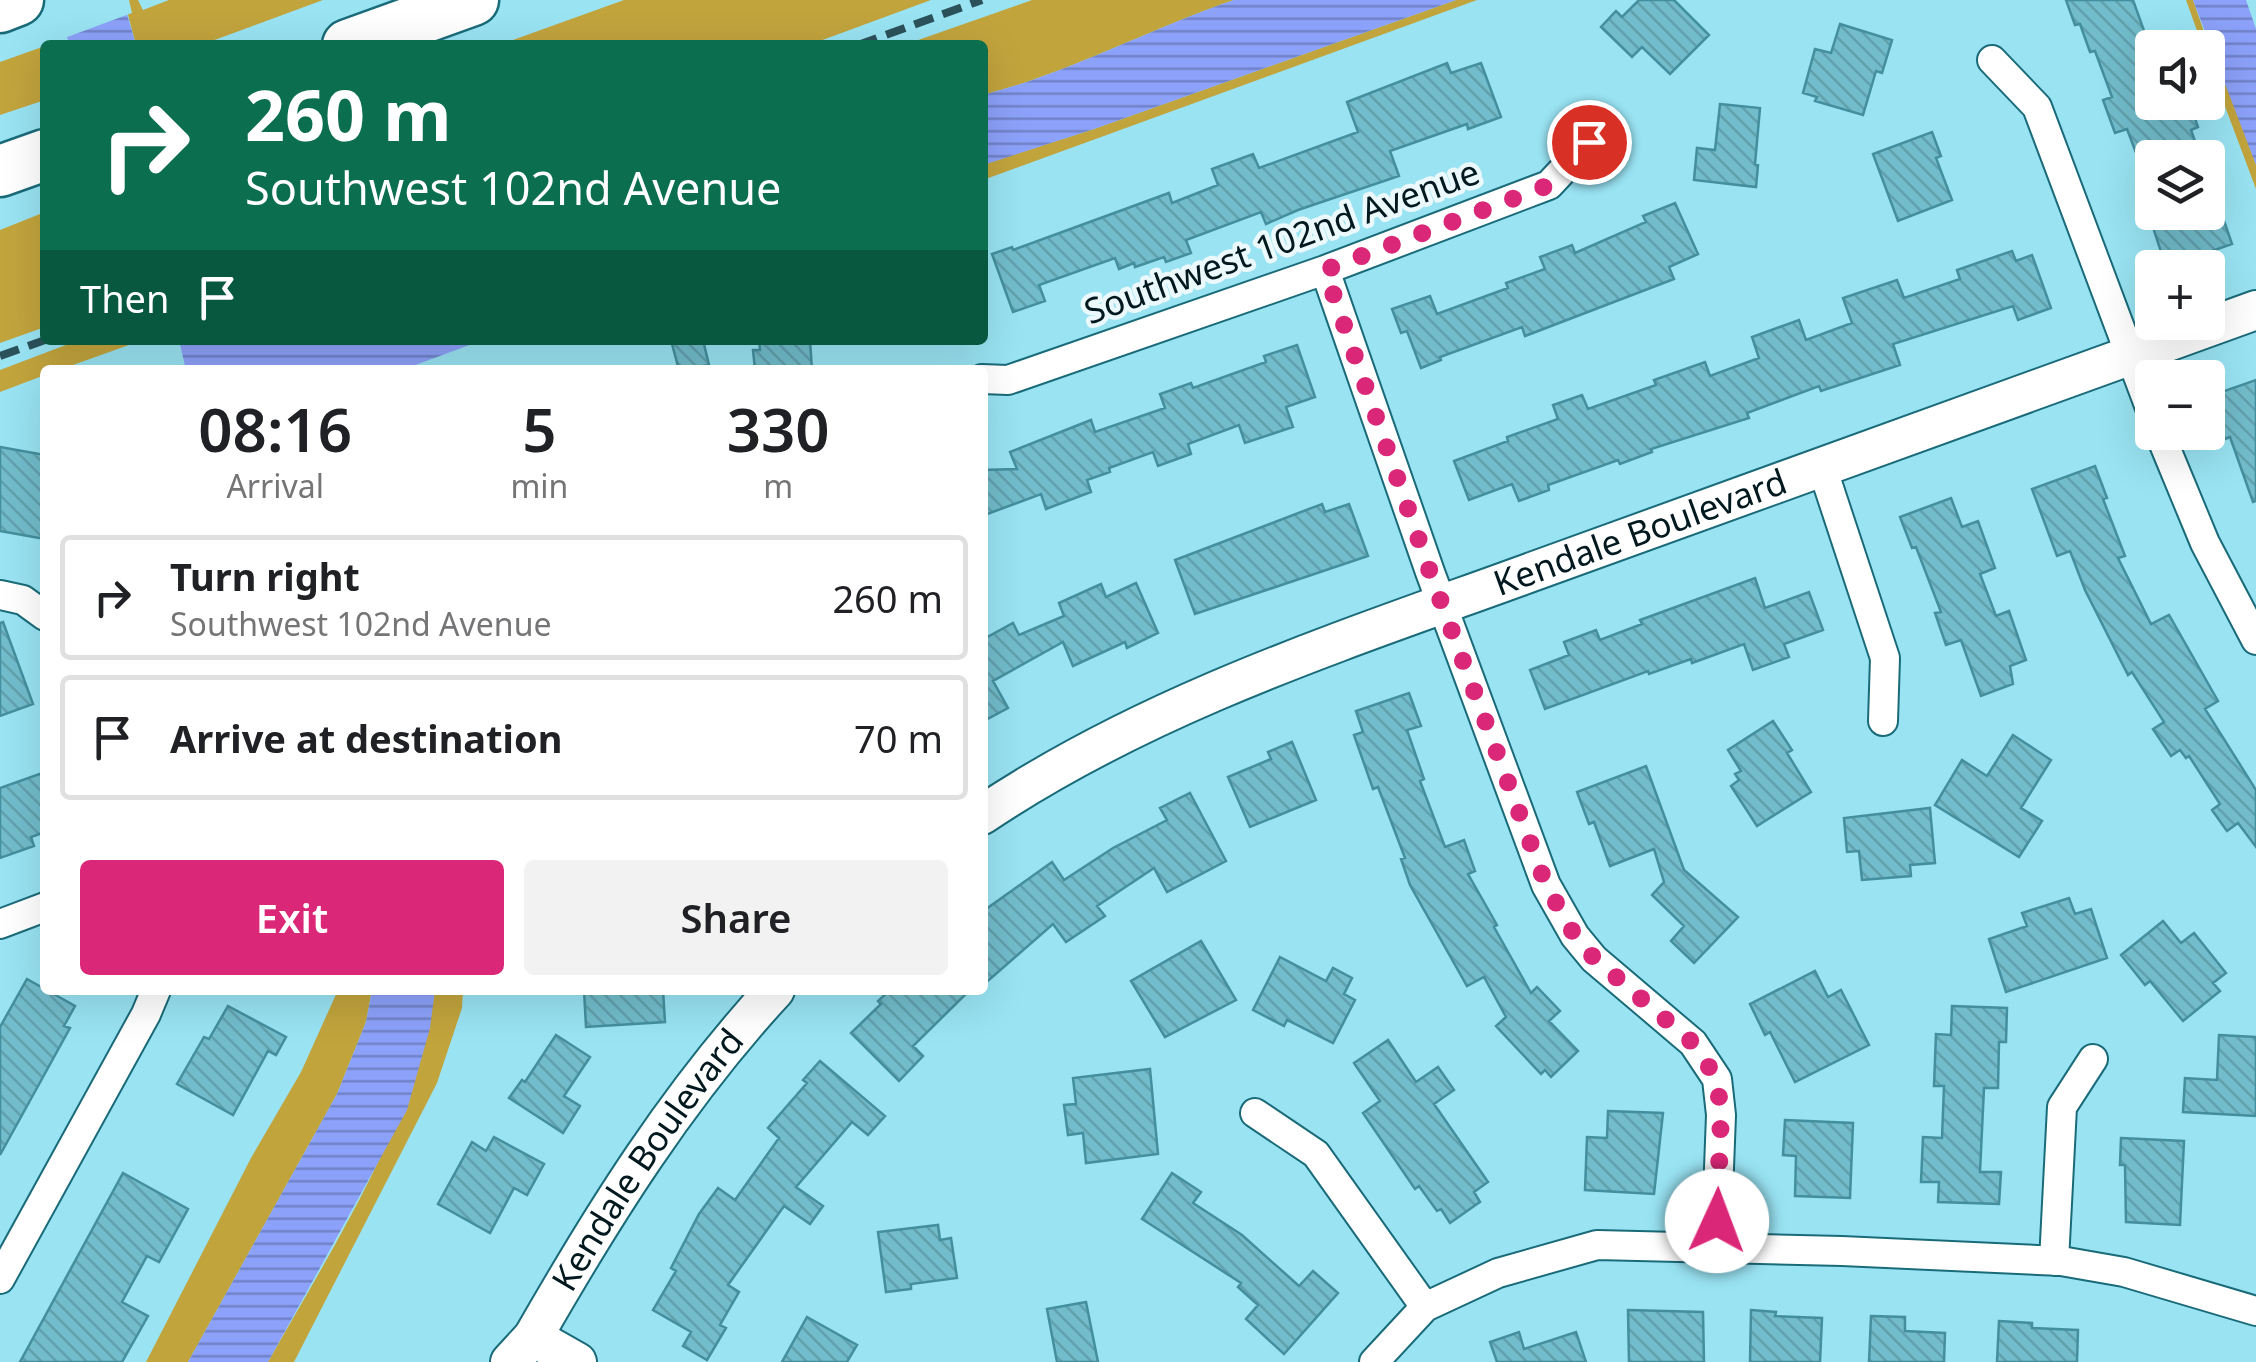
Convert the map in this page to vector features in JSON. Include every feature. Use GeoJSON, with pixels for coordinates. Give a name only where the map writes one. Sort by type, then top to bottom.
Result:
{"type":"FeatureCollection","features":[{"type":"Feature","properties":{"kind":"highway"},"geometry":{"type":"LineString","coordinates":[[0,7],[18,0]]}},
{"type":"Feature","properties":{"kind":"highway"},"geometry":{"type":"LineString","coordinates":[[362,40],[473,0]]}},
{"type":"Feature","properties":{"kind":"highway"},"geometry":{"type":"LineString","coordinates":[[0,171],[40,157]]}},
{"type":"Feature","properties":{"kind":"street"},"geometry":{"type":"LineString","coordinates":[[1992,60],[2038,107],[2135,365]]}},
{"type":"Feature","properties":{"kind":"street","name":"Southwest 102nd Avenue"},"geometry":{"type":"LineString","coordinates":[[988,379],[1008,380],[1325,270],[1549,185],[1589,142]]}},
{"type":"Feature","properties":{"kind":"street"},"geometry":{"type":"LineString","coordinates":[[1325,270],[1533,857],[1575,936],[1606,970],[1693,1043],[1717,1079],[1721,1115],[1716,1247]]}},
{"type":"Feature","properties":{"kind":"street","name":"Kendale Boulevard"},"geometry":{"type":"LineString","coordinates":[[988,810],[1068,761],[1164,714],[1442,605],[2256,310]]}},
{"type":"Feature","properties":{"kind":"street"},"geometry":{"type":"LineString","coordinates":[[2166,450],[2204,543],[2256,640]]}},
{"type":"Feature","properties":{"kind":"street"},"geometry":{"type":"LineString","coordinates":[[1822,466],[1885,658],[1883,721]]}},
{"type":"Feature","properties":{"kind":"street"},"geometry":{"type":"LineString","coordinates":[[0,924],[40,909]]}},
{"type":"Feature","properties":{"kind":"street"},"geometry":{"type":"LineString","coordinates":[[0,1279],[154,995]]}},
{"type":"Feature","properties":{"kind":"street","name":"Kendale Boulevard"},"geometry":{"type":"LineString","coordinates":[[524,1354],[607,1214],[672,1116],[720,1050],[770,995]]}},
{"type":"Feature","properties":{"kind":"street"},"geometry":{"type":"LineString","coordinates":[[2054,1260],[2062,1107],[2093,1060]]}},
{"type":"Feature","properties":{"kind":"street"},"geometry":{"type":"LineString","coordinates":[[1255,1112],[1316,1154],[1425,1307]]}},
{"type":"Feature","properties":{"kind":"street"},"geometry":{"type":"LineString","coordinates":[[1374,1362],[1425,1307],[1498,1273],[1598,1245],[2054,1260],[2124,1272],[2256,1311]]}},
{"type":"Feature","properties":{"kind":"street"},"geometry":{"type":"LineString","coordinates":[[524,1354],[577,1362]]}},
{"type":"Feature","properties":{"kind":"shaded area"},"geometry":{"type":"Polygon","coordinates":[[[124,0],[138,0],[143,10],[169,0],[323,0],[215,40],[135,40],[124,0]]]}},
{"type":"Feature","properties":{"kind":"shaded area"},"geometry":{"type":"Polygon","coordinates":[[[624,0],[931,0],[823,40],[513,40],[624,0]]]}},
{"type":"Feature","properties":{"kind":"shaded area"},"geometry":{"type":"Polygon","coordinates":[[[1032,0],[1234,0],[1047,75],[988,94],[988,40],[918,40],[1032,0]]]}},
{"type":"Feature","properties":{"kind":"shaded area"},"geometry":{"type":"Polygon","coordinates":[[[1456,0],[1477,0],[988,178],[988,163],[1456,0]]]}},
{"type":"Feature","properties":{"kind":"shaded area"},"geometry":{"type":"Polygon","coordinates":[[[2186,0],[2193,0],[2203,30],[2197,30],[2186,0]]]}},
{"type":"Feature","properties":{"kind":"shaded area"},"geometry":{"type":"Polygon","coordinates":[[[40,48],[40,102],[0,115],[0,62],[40,48]]]}},
{"type":"Feature","properties":{"kind":"shaded area"},"geometry":{"type":"Polygon","coordinates":[[[2225,79],[2256,165],[2256,189],[2225,106],[2225,79]]]}},
{"type":"Feature","properties":{"kind":"shaded area"},"geometry":{"type":"Polygon","coordinates":[[[40,214],[40,329],[0,343],[0,230],[40,214]]]}},
{"type":"Feature","properties":{"kind":"shaded area"},"geometry":{"type":"Polygon","coordinates":[[[66,345],[129,345],[73,365],[40,365],[40,377],[0,392],[0,370],[66,345]]]}},
{"type":"Feature","properties":{"kind":"shaded area"},"geometry":{"type":"Polygon","coordinates":[[[336,995],[371,995],[366,1022],[337,1094],[188,1362],[146,1362],[251,1158],[301,1072],[336,995]]]}},
{"type":"Feature","properties":{"kind":"shaded area"},"geometry":{"type":"Polygon","coordinates":[[[434,995],[463,995],[437,1083],[294,1362],[268,1362],[391,1135],[425,1039],[434,995]]]}},
{"type":"Feature","properties":{"kind":"water"},"geometry":{"type":"Polygon","coordinates":[[[1234,0],[1456,0],[988,163],[988,94],[1047,75],[1234,0]]]}},
{"type":"Feature","properties":{"kind":"water"},"geometry":{"type":"Polygon","coordinates":[[[2193,0],[2246,0],[2256,29],[2256,165],[2225,84],[2225,30],[2204,30],[2193,0]]]}},
{"type":"Feature","properties":{"kind":"water"},"geometry":{"type":"Polygon","coordinates":[[[125,7],[135,40],[68,40],[66,36],[125,7]]]}},
{"type":"Feature","properties":{"kind":"water"},"geometry":{"type":"Polygon","coordinates":[[[180,345],[470,345],[416,365],[185,365],[180,345]]]}},
{"type":"Feature","properties":{"kind":"water"},"geometry":{"type":"Polygon","coordinates":[[[371,995],[434,995],[430,1028],[407,1110],[268,1362],[188,1362],[337,1094],[366,1022],[371,995]]]}},
{"type":"Feature","properties":{"kind":"pier"},"geometry":{"type":"Polygon","coordinates":[[[58,0],[129,0],[132,13],[62,39],[58,0]]]}},
{"type":"Feature","properties":{"kind":"building"},"geometry":{"type":"Polygon","coordinates":[[[1639,0],[1674,0],[1709,35],[1670,74],[1642,47],[1632,57],[1601,27],[1616,11],[1622,17],[1639,0]]]}},
{"type":"Feature","properties":{"kind":"building"},"geometry":{"type":"Polygon","coordinates":[[[2066,0],[2133,0],[2144,30],[2135,30],[2135,120],[2195,120],[2198,127],[2191,130],[2195,140],[2135,140],[2135,150],[2127,129],[2115,133],[2103,100],[2112,97],[2095,51],[2090,52],[2080,24],[2075,25],[2066,0]]]}},
{"type":"Feature","properties":{"kind":"building"},"geometry":{"type":"Polygon","coordinates":[[[1840,24],[1892,40],[1882,73],[1876,71],[1863,115],[1815,101],[1817,97],[1803,93],[1815,49],[1831,53],[1840,24]]]}},
{"type":"Feature","properties":{"kind":"building"},"geometry":{"type":"Polygon","coordinates":[[[1447,63],[1451,73],[1481,63],[1501,117],[1468,129],[1467,124],[1390,151],[1399,176],[1266,224],[1261,212],[1186,240],[1191,253],[1166,262],[1164,257],[1119,269],[1115,258],[1039,285],[1045,301],[1013,312],[992,254],[1012,247],[1013,250],[1169,193],[1172,203],[1218,185],[1212,169],[1253,154],[1259,168],[1358,132],[1347,102],[1447,63]]]}},
{"type":"Feature","properties":{"kind":"building"},"geometry":{"type":"Polygon","coordinates":[[[1720,104],[1760,108],[1756,187],[1694,180],[1697,148],[1715,150],[1720,104]]]}},
{"type":"Feature","properties":{"kind":"building"},"geometry":{"type":"Polygon","coordinates":[[[1932,132],[1941,156],[1936,158],[1952,200],[1898,221],[1873,154],[1932,132]]]}},
{"type":"Feature","properties":{"kind":"building"},"geometry":{"type":"Polygon","coordinates":[[[1675,203],[1698,254],[1669,267],[1674,279],[1525,336],[1522,327],[1440,357],[1441,360],[1421,368],[1407,331],[1401,333],[1392,309],[1430,296],[1437,314],[1508,288],[1506,283],[1545,269],[1540,257],[1572,245],[1575,253],[1646,222],[1643,216],[1675,203]]]}},
{"type":"Feature","properties":{"kind":"building"},"geometry":{"type":"Polygon","coordinates":[[[2225,224],[2232,244],[2215,250],[2160,250],[2154,230],[2225,230],[2225,224]]]}},
{"type":"Feature","properties":{"kind":"building"},"geometry":{"type":"Polygon","coordinates":[[[2012,251],[2016,261],[2032,255],[2051,308],[2018,320],[2013,306],[1893,344],[1900,365],[1821,391],[1819,386],[1747,413],[1749,418],[1548,485],[1549,490],[1519,501],[1512,484],[1469,500],[1454,461],[1558,419],[1553,405],[1582,395],[1588,409],[1656,385],[1654,380],[1705,362],[1710,376],[1759,358],[1752,337],[1799,320],[1806,340],[1852,323],[1843,298],[1897,280],[1904,298],[1960,279],[1957,270],[2012,251]]]}},
{"type":"Feature","properties":{"kind":"building"},"geometry":{"type":"Polygon","coordinates":[[[672,345],[704,345],[709,365],[678,365],[672,345]]]}},
{"type":"Feature","properties":{"kind":"building"},"geometry":{"type":"Polygon","coordinates":[[[760,345],[810,345],[812,365],[754,365],[753,350],[760,350],[760,345]]]}},
{"type":"Feature","properties":{"kind":"building"},"geometry":{"type":"Polygon","coordinates":[[[1297,345],[1315,397],[1286,407],[1293,427],[1245,443],[1239,425],[1188,444],[1191,454],[1158,466],[1153,452],[1109,468],[1110,472],[1087,480],[1091,492],[1046,509],[1041,494],[988,514],[988,470],[1017,469],[1010,452],[1091,420],[1095,432],[1165,408],[1160,394],[1191,383],[1193,388],[1266,362],[1264,356],[1297,345]]]}},
{"type":"Feature","properties":{"kind":"building"},"geometry":{"type":"Polygon","coordinates":[[[2256,380],[2253,502],[2230,437],[2225,439],[2225,391],[2256,380]]]}},
{"type":"Feature","properties":{"kind":"building"},"geometry":{"type":"Polygon","coordinates":[[[0,447],[40,454],[40,538],[0,531],[0,447]]]}},
{"type":"Feature","properties":{"kind":"building"},"geometry":{"type":"Polygon","coordinates":[[[2095,466],[2125,556],[2118,558],[2151,624],[2169,615],[2218,701],[2205,709],[2256,790],[2256,847],[2238,823],[2227,831],[2212,810],[2220,804],[2189,756],[2186,758],[2180,750],[2171,756],[2153,729],[2164,722],[2132,672],[2128,675],[2070,551],[2057,556],[2032,489],[2095,466]]]}},
{"type":"Feature","properties":{"kind":"building"},"geometry":{"type":"Polygon","coordinates":[[[1951,498],[1962,527],[1978,521],[1995,568],[1980,574],[1996,616],[2009,611],[2026,660],[2010,666],[2013,684],[1981,696],[1961,640],[1946,645],[1935,613],[1941,612],[1900,517],[1951,498]]]}},
{"type":"Feature","properties":{"kind":"building"},"geometry":{"type":"Polygon","coordinates":[[[1322,504],[1325,512],[1349,504],[1368,556],[1195,614],[1175,560],[1322,504]]]}},
{"type":"Feature","properties":{"kind":"building"},"geometry":{"type":"Polygon","coordinates":[[[1755,578],[1765,608],[1809,592],[1823,630],[1784,644],[1789,657],[1753,670],[1744,644],[1692,663],[1691,659],[1649,674],[1648,671],[1545,709],[1530,670],[1569,655],[1564,642],[1596,630],[1600,640],[1642,624],[1640,620],[1755,578]]]}},
{"type":"Feature","properties":{"kind":"building"},"geometry":{"type":"Polygon","coordinates":[[[1136,583],[1158,633],[1127,648],[1125,642],[1073,666],[1063,642],[993,681],[1008,708],[988,719],[988,637],[1013,623],[1019,635],[1064,616],[1059,603],[1101,584],[1106,597],[1136,583]]]}},
{"type":"Feature","properties":{"kind":"building"},"geometry":{"type":"Polygon","coordinates":[[[3,622],[33,704],[0,716],[0,623],[3,622]]]}},
{"type":"Feature","properties":{"kind":"building"},"geometry":{"type":"Polygon","coordinates":[[[1409,693],[1421,726],[1407,730],[1424,779],[1420,781],[1445,847],[1464,840],[1475,871],[1468,874],[1497,925],[1494,927],[1531,993],[1537,987],[1560,1011],[1549,1021],[1578,1051],[1551,1077],[1545,1070],[1541,1074],[1496,1026],[1506,1017],[1484,977],[1467,986],[1410,885],[1401,859],[1405,858],[1378,787],[1373,789],[1354,735],[1363,732],[1356,711],[1409,693]]]}},
{"type":"Feature","properties":{"kind":"building"},"geometry":{"type":"Polygon","coordinates":[[[1773,721],[1792,750],[1787,753],[1811,792],[1757,826],[1731,786],[1739,780],[1735,774],[1741,771],[1728,750],[1773,721]]]}},
{"type":"Feature","properties":{"kind":"building"},"geometry":{"type":"Polygon","coordinates":[[[2013,735],[2051,760],[2021,808],[2042,821],[2019,857],[1935,805],[1962,760],[1987,776],[2013,735]]]}},
{"type":"Feature","properties":{"kind":"building"},"geometry":{"type":"Polygon","coordinates":[[[1292,742],[1316,800],[1250,827],[1228,777],[1271,759],[1268,752],[1292,742]]]}},
{"type":"Feature","properties":{"kind":"building"},"geometry":{"type":"Polygon","coordinates":[[[1646,766],[1684,870],[1738,917],[1694,963],[1671,941],[1684,926],[1652,895],[1664,882],[1654,849],[1610,866],[1594,822],[1589,824],[1577,792],[1646,766]]]}},
{"type":"Feature","properties":{"kind":"building"},"geometry":{"type":"Polygon","coordinates":[[[40,774],[40,834],[31,837],[34,846],[0,858],[0,788],[40,774]]]}},
{"type":"Feature","properties":{"kind":"building"},"geometry":{"type":"Polygon","coordinates":[[[1190,793],[1226,861],[1167,892],[1154,868],[1097,906],[1105,916],[1066,942],[1053,924],[988,981],[988,908],[1052,862],[1064,880],[1167,820],[1160,808],[1190,793]]]}},
{"type":"Feature","properties":{"kind":"building"},"geometry":{"type":"Polygon","coordinates":[[[1930,808],[1935,863],[1910,865],[1911,876],[1862,880],[1859,851],[1847,852],[1844,818],[1930,808]]]}},
{"type":"Feature","properties":{"kind":"building"},"geometry":{"type":"Polygon","coordinates":[[[2069,898],[2075,914],[2091,909],[2107,958],[2006,992],[1989,939],[2027,926],[2022,913],[2069,898]]]}},
{"type":"Feature","properties":{"kind":"building"},"geometry":{"type":"Polygon","coordinates":[[[2163,921],[2181,943],[2194,933],[2226,973],[2213,983],[2220,991],[2183,1021],[2150,981],[2145,985],[2121,955],[2163,921]]]}},
{"type":"Feature","properties":{"kind":"building"},"geometry":{"type":"Polygon","coordinates":[[[1201,941],[1236,1000],[1165,1037],[1131,981],[1201,941]]]}},
{"type":"Feature","properties":{"kind":"building"},"geometry":{"type":"Polygon","coordinates":[[[1280,957],[1326,981],[1333,968],[1352,978],[1344,994],[1355,1000],[1333,1043],[1287,1020],[1284,1026],[1253,1010],[1280,957]]]}},
{"type":"Feature","properties":{"kind":"building"},"geometry":{"type":"Polygon","coordinates":[[[1815,971],[1828,997],[1841,990],[1869,1045],[1795,1082],[1770,1032],[1765,1035],[1750,1004],[1815,971]]]}},
{"type":"Feature","properties":{"kind":"building"},"geometry":{"type":"Polygon","coordinates":[[[27,979],[40,986],[40,995],[55,995],[75,1006],[64,1026],[70,1028],[0,1155],[0,1027],[27,979]]]}},
{"type":"Feature","properties":{"kind":"building"},"geometry":{"type":"Polygon","coordinates":[[[584,995],[663,995],[665,1022],[586,1027],[584,995]]]}},
{"type":"Feature","properties":{"kind":"building"},"geometry":{"type":"Polygon","coordinates":[[[885,995],[965,995],[913,1046],[923,1056],[899,1081],[851,1033],[881,1004],[878,1001],[885,995]]]}},
{"type":"Feature","properties":{"kind":"building"},"geometry":{"type":"Polygon","coordinates":[[[228,1006],[286,1037],[276,1055],[268,1051],[233,1115],[177,1084],[204,1037],[209,1039],[228,1006]]]}},
{"type":"Feature","properties":{"kind":"building"},"geometry":{"type":"Polygon","coordinates":[[[1952,1006],[2007,1008],[2006,1042],[1999,1042],[1998,1088],[1984,1088],[1980,1172],[2001,1172],[1999,1204],[1938,1202],[1939,1182],[1921,1182],[1923,1137],[1942,1138],[1944,1086],[1934,1086],[1936,1034],[1951,1035],[1952,1006]]]}},
{"type":"Feature","properties":{"kind":"building"},"geometry":{"type":"Polygon","coordinates":[[[556,1035],[590,1057],[564,1096],[580,1106],[563,1133],[509,1098],[522,1080],[525,1082],[556,1035]]]}},
{"type":"Feature","properties":{"kind":"building"},"geometry":{"type":"Polygon","coordinates":[[[2219,1035],[2256,1037],[2256,1116],[2183,1112],[2185,1078],[2217,1080],[2219,1035]]]}},
{"type":"Feature","properties":{"kind":"building"},"geometry":{"type":"Polygon","coordinates":[[[1388,1040],[1416,1082],[1438,1067],[1454,1090],[1434,1104],[1488,1182],[1474,1192],[1480,1202],[1450,1223],[1419,1186],[1415,1189],[1363,1113],[1380,1101],[1354,1063],[1388,1040]]]}},
{"type":"Feature","properties":{"kind":"building"},"geometry":{"type":"Polygon","coordinates":[[[820,1061],[885,1116],[868,1135],[852,1122],[796,1187],[823,1206],[810,1224],[784,1206],[728,1285],[739,1292],[720,1325],[726,1328],[707,1360],[683,1346],[691,1332],[653,1310],[676,1271],[671,1268],[699,1214],[718,1188],[735,1200],[779,1138],[768,1128],[807,1083],[803,1080],[820,1061]]]}},
{"type":"Feature","properties":{"kind":"building"},"geometry":{"type":"Polygon","coordinates":[[[1150,1069],[1158,1154],[1086,1163],[1083,1133],[1068,1135],[1064,1105],[1076,1104],[1073,1078],[1150,1069]]]}},
{"type":"Feature","properties":{"kind":"building"},"geometry":{"type":"Polygon","coordinates":[[[1608,1111],[1663,1113],[1654,1194],[1585,1190],[1587,1137],[1607,1138],[1608,1111]]]}},
{"type":"Feature","properties":{"kind":"building"},"geometry":{"type":"Polygon","coordinates":[[[1785,1120],[1853,1123],[1850,1198],[1795,1196],[1796,1156],[1783,1155],[1785,1120]]]}},
{"type":"Feature","properties":{"kind":"building"},"geometry":{"type":"Polygon","coordinates":[[[494,1137],[544,1164],[527,1195],[514,1188],[490,1233],[438,1204],[472,1142],[486,1151],[494,1137]]]}},
{"type":"Feature","properties":{"kind":"building"},"geometry":{"type":"Polygon","coordinates":[[[2121,1138],[2184,1141],[2180,1225],[2126,1222],[2121,1138]]]}},
{"type":"Feature","properties":{"kind":"building"},"geometry":{"type":"Polygon","coordinates":[[[123,1173],[188,1209],[159,1262],[147,1256],[122,1302],[148,1316],[122,1362],[20,1362],[123,1173]]]}},
{"type":"Feature","properties":{"kind":"building"},"geometry":{"type":"Polygon","coordinates":[[[1172,1173],[1201,1192],[1193,1203],[1242,1235],[1299,1286],[1313,1271],[1338,1293],[1284,1354],[1246,1319],[1258,1305],[1238,1287],[1241,1283],[1142,1219],[1172,1173]]]}},
{"type":"Feature","properties":{"kind":"building"},"geometry":{"type":"Polygon","coordinates":[[[938,1225],[940,1240],[951,1238],[957,1278],[911,1284],[911,1289],[886,1292],[878,1232],[938,1225]]]}},
{"type":"Feature","properties":{"kind":"building"},"geometry":{"type":"Polygon","coordinates":[[[1086,1302],[1098,1362],[1057,1362],[1047,1309],[1086,1302]]]}},
{"type":"Feature","properties":{"kind":"building"},"geometry":{"type":"Polygon","coordinates":[[[1628,1310],[1703,1312],[1704,1362],[1629,1362],[1628,1310]]]}},
{"type":"Feature","properties":{"kind":"building"},"geometry":{"type":"Polygon","coordinates":[[[1751,1310],[1776,1312],[1775,1316],[1822,1318],[1820,1362],[1750,1362],[1751,1310]]]}},
{"type":"Feature","properties":{"kind":"building"},"geometry":{"type":"Polygon","coordinates":[[[1871,1316],[1905,1317],[1905,1331],[1945,1333],[1944,1362],[1869,1362],[1871,1316]]]}},
{"type":"Feature","properties":{"kind":"building"},"geometry":{"type":"Polygon","coordinates":[[[807,1317],[857,1345],[847,1362],[782,1362],[807,1317]]]}},
{"type":"Feature","properties":{"kind":"building"},"geometry":{"type":"Polygon","coordinates":[[[1999,1321],[2032,1323],[2032,1328],[2078,1330],[2077,1362],[1997,1362],[1999,1321]]]}},
{"type":"Feature","properties":{"kind":"building"},"geometry":{"type":"Polygon","coordinates":[[[1519,1332],[1524,1349],[1576,1332],[1586,1362],[1497,1362],[1490,1342],[1519,1332]]]}},
{"type":"Feature","properties":{"kind":"railway"},"geometry":{"type":"LineString","coordinates":[[872,40],[982,0]]}},
{"type":"Feature","properties":{"kind":"railway"},"geometry":{"type":"LineString","coordinates":[[0,356],[40,342]]}},
{"type":"Feature","properties":{"kind":"route"},"geometry":{"type":"LineString","coordinates":[[1589,142],[1549,185],[1325,270],[1430,572],[1546,885],[1575,936],[1594,958],[1693,1043],[1717,1079],[1721,1115],[1717,1221]]}}]}
